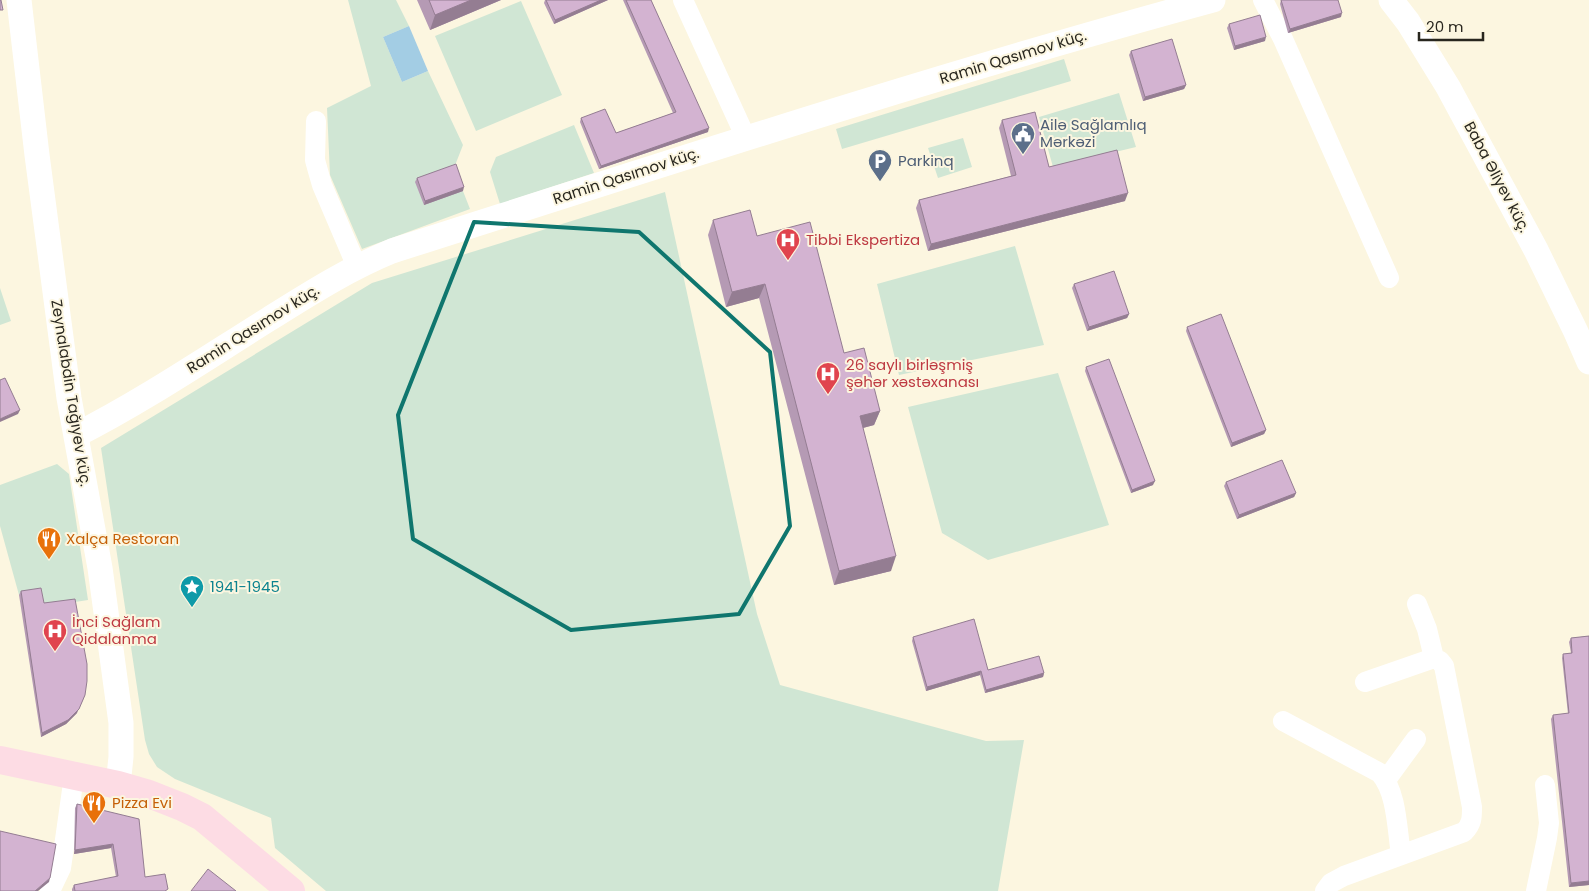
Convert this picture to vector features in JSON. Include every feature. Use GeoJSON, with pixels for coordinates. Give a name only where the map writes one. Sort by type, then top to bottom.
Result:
{"type":"FeatureCollection","features":[{"type":"Feature","properties":{"kind":"main road"},"geometry":{"type":"LineString","coordinates":[[0,760],[118,785],[168,800],[202,818],[291,891]]}},
{"type":"Feature","properties":{"kind":"street","name":"Zeynalabdin Tağıyev küç."},"geometry":{"type":"LineString","coordinates":[[19,0],[40,174],[76,435],[100,568],[121,723],[121,757],[118,785]]}},
{"type":"Feature","properties":{"kind":"street"},"geometry":{"type":"LineString","coordinates":[[683,0],[746,138]]}},
{"type":"Feature","properties":{"kind":"street","name":"Ramin Qasımov küç."},"geometry":{"type":"LineString","coordinates":[[76,435],[123,410],[330,281],[373,259],[401,248],[746,138],[1054,45],[1212,0]]}},
{"type":"Feature","properties":{"kind":"street"},"geometry":{"type":"LineString","coordinates":[[1264,0],[1389,278]]}},
{"type":"Feature","properties":{"kind":"street","name":"Baba Əliyev küç."},"geometry":{"type":"LineString","coordinates":[[1390,0],[1408,22],[1448,87],[1536,250],[1589,362]]}},
{"type":"Feature","properties":{"kind":"street"},"geometry":{"type":"LineString","coordinates":[[316,121],[315,160],[318,171],[322,185],[357,267]]}},
{"type":"Feature","properties":{"kind":"street"},"geometry":{"type":"LineString","coordinates":[[1417,604],[1427,629],[1434,658]]}},
{"type":"Feature","properties":{"kind":"street"},"geometry":{"type":"LineString","coordinates":[[1325,891],[1331,883],[1344,876],[1464,832],[1470,827],[1472,819],[1472,807],[1444,666],[1434,658],[1365,682]]}},
{"type":"Feature","properties":{"kind":"street"},"geometry":{"type":"LineString","coordinates":[[1283,721],[1380,773],[1386,780],[1393,799],[1401,854]]}},
{"type":"Feature","properties":{"kind":"street"},"geometry":{"type":"LineString","coordinates":[[1386,780],[1416,739]]}},
{"type":"Feature","properties":{"kind":"street"},"geometry":{"type":"LineString","coordinates":[[50,891],[61,868],[74,776]]}},
{"type":"Feature","properties":{"kind":"street"},"geometry":{"type":"LineString","coordinates":[[1536,891],[1548,831],[1545,785]]}},
{"type":"Feature","properties":{"kind":"highlighted area"},"geometry":{"type":"Polygon","coordinates":[[[474,222],[639,232],[770,352],[790,526],[739,614],[571,630],[413,539],[398,415],[474,222]]]}},
{"type":"Feature","properties":{"kind":"green space"},"geometry":{"type":"Polygon","coordinates":[[[348,0],[396,0],[409,26],[383,37],[402,82],[428,71],[463,145],[454,168],[470,209],[362,249],[330,175],[327,108],[371,86],[348,0]]]}},
{"type":"Feature","properties":{"kind":"green space"},"geometry":{"type":"Polygon","coordinates":[[[521,1],[562,95],[476,131],[435,36],[521,1]]]}},
{"type":"Feature","properties":{"kind":"green space"},"geometry":{"type":"Polygon","coordinates":[[[1064,59],[1071,81],[842,149],[836,129],[1064,59]]]}},
{"type":"Feature","properties":{"kind":"green space"},"geometry":{"type":"Polygon","coordinates":[[[1119,93],[1136,147],[1053,167],[1039,117],[1119,93]]]}},
{"type":"Feature","properties":{"kind":"green space"},"geometry":{"type":"Polygon","coordinates":[[[574,125],[594,173],[500,204],[490,172],[496,157],[574,125]]]}},
{"type":"Feature","properties":{"kind":"green space"},"geometry":{"type":"Polygon","coordinates":[[[963,138],[972,167],[938,178],[928,148],[963,138]]]}},
{"type":"Feature","properties":{"kind":"green space"},"geometry":{"type":"Polygon","coordinates":[[[665,192],[757,614],[780,685],[986,741],[1024,740],[998,891],[326,891],[275,848],[271,818],[175,779],[157,767],[149,754],[145,740],[101,448],[372,283],[665,192]]]}},
{"type":"Feature","properties":{"kind":"green space"},"geometry":{"type":"Polygon","coordinates":[[[1015,246],[1044,345],[899,375],[877,284],[1015,246]]]}},
{"type":"Feature","properties":{"kind":"green space"},"geometry":{"type":"Polygon","coordinates":[[[0,288],[11,321],[0,325],[0,288]]]}},
{"type":"Feature","properties":{"kind":"green space"},"geometry":{"type":"Polygon","coordinates":[[[1058,373],[1109,525],[988,560],[942,533],[908,407],[1058,373]]]}},
{"type":"Feature","properties":{"kind":"green space"},"geometry":{"type":"Polygon","coordinates":[[[57,464],[69,474],[88,600],[43,607],[19,595],[0,526],[0,485],[57,464]]]}},
{"type":"Feature","properties":{"kind":"water"},"geometry":{"type":"Polygon","coordinates":[[[409,26],[428,71],[402,82],[383,37],[409,26]]]}},
{"type":"Feature","properties":{"kind":"building"},"geometry":{"type":"Polygon","coordinates":[[[1,0],[3,10],[0,10],[1,0]]]}},
{"type":"Feature","properties":{"kind":"building"},"geometry":{"type":"Polygon","coordinates":[[[429,0],[471,0],[435,15],[429,0]]]}},
{"type":"Feature","properties":{"kind":"building"},"geometry":{"type":"Polygon","coordinates":[[[546,0],[601,0],[555,20],[546,0]]]}},
{"type":"Feature","properties":{"kind":"building"},"geometry":{"type":"Polygon","coordinates":[[[626,0],[651,0],[709,128],[601,166],[581,118],[605,109],[616,133],[676,112],[626,0]]]}},
{"type":"Feature","properties":{"kind":"building"},"geometry":{"type":"Polygon","coordinates":[[[1281,0],[1338,0],[1342,13],[1290,29],[1281,0]]]}},
{"type":"Feature","properties":{"kind":"building"},"geometry":{"type":"Polygon","coordinates":[[[1260,15],[1266,37],[1235,46],[1229,24],[1260,15]]]}},
{"type":"Feature","properties":{"kind":"building"},"geometry":{"type":"Polygon","coordinates":[[[1172,39],[1186,85],[1145,97],[1131,51],[1172,39]]]}},
{"type":"Feature","properties":{"kind":"building"},"geometry":{"type":"Polygon","coordinates":[[[1035,112],[1049,167],[1117,150],[1128,193],[931,244],[919,200],[1016,175],[1002,120],[1035,112]]]}},
{"type":"Feature","properties":{"kind":"building"},"geometry":{"type":"Polygon","coordinates":[[[456,164],[464,187],[425,201],[417,178],[456,164]]]}},
{"type":"Feature","properties":{"kind":"building"},"geometry":{"type":"Polygon","coordinates":[[[750,210],[757,236],[810,222],[844,353],[864,348],[880,411],[860,416],[896,556],[839,571],[765,284],[732,292],[713,220],[750,210]]]}},
{"type":"Feature","properties":{"kind":"building"},"geometry":{"type":"Polygon","coordinates":[[[1114,271],[1129,314],[1089,327],[1074,284],[1114,271]]]}},
{"type":"Feature","properties":{"kind":"building"},"geometry":{"type":"Polygon","coordinates":[[[1221,314],[1266,430],[1232,443],[1187,327],[1221,314]]]}},
{"type":"Feature","properties":{"kind":"building"},"geometry":{"type":"Polygon","coordinates":[[[1109,359],[1155,481],[1132,490],[1086,367],[1109,359]]]}},
{"type":"Feature","properties":{"kind":"building"},"geometry":{"type":"Polygon","coordinates":[[[5,378],[20,410],[0,419],[0,380],[5,378]]]}},
{"type":"Feature","properties":{"kind":"building"},"geometry":{"type":"Polygon","coordinates":[[[1282,460],[1296,493],[1239,515],[1226,482],[1282,460]]]}},
{"type":"Feature","properties":{"kind":"building"},"geometry":{"type":"Polygon","coordinates":[[[41,588],[44,603],[75,599],[87,664],[85,695],[79,709],[68,720],[42,733],[21,591],[41,588]]]}},
{"type":"Feature","properties":{"kind":"building"},"geometry":{"type":"Polygon","coordinates":[[[974,619],[988,670],[1039,656],[1044,673],[986,690],[981,671],[927,687],[913,637],[974,619]]]}},
{"type":"Feature","properties":{"kind":"building"},"geometry":{"type":"Polygon","coordinates":[[[1589,636],[1589,881],[1571,883],[1553,715],[1569,713],[1563,654],[1572,653],[1571,638],[1589,636]]]}},
{"type":"Feature","properties":{"kind":"building"},"geometry":{"type":"Polygon","coordinates":[[[77,804],[139,819],[145,877],[165,874],[168,889],[165,891],[75,891],[74,885],[118,876],[113,844],[75,850],[77,804]]]}},
{"type":"Feature","properties":{"kind":"building"},"geometry":{"type":"Polygon","coordinates":[[[0,831],[56,844],[50,878],[35,891],[0,891],[0,831]]]}},
{"type":"Feature","properties":{"kind":"building"},"geometry":{"type":"Polygon","coordinates":[[[208,869],[236,891],[191,891],[208,869]]]}},
{"type":"Feature","properties":{"kind":"place","name":"Ailə Sağlamlıq Mərkəzi"},"geometry":{"type":"Point","coordinates":[1023,155]}},
{"type":"Feature","properties":{"kind":"place","name":"Parkinq"},"geometry":{"type":"Point","coordinates":[880,182]}},
{"type":"Feature","properties":{"kind":"place","name":"Tibbi Ekspertiza"},"geometry":{"type":"Point","coordinates":[788,261]}},
{"type":"Feature","properties":{"kind":"place","name":"26 saylı birləşmiş şəhər xəstəxanası"},"geometry":{"type":"Point","coordinates":[828,395]}},
{"type":"Feature","properties":{"kind":"place","name":"Xalça Restoran"},"geometry":{"type":"Point","coordinates":[49,560]}},
{"type":"Feature","properties":{"kind":"place","name":"1941-1945"},"geometry":{"type":"Point","coordinates":[192,608]}},
{"type":"Feature","properties":{"kind":"place","name":"İnci Sağlam Qidalanma"},"geometry":{"type":"Point","coordinates":[55,652]}},
{"type":"Feature","properties":{"kind":"place","name":"Pizza Evi"},"geometry":{"type":"Point","coordinates":[94,824]}}]}
